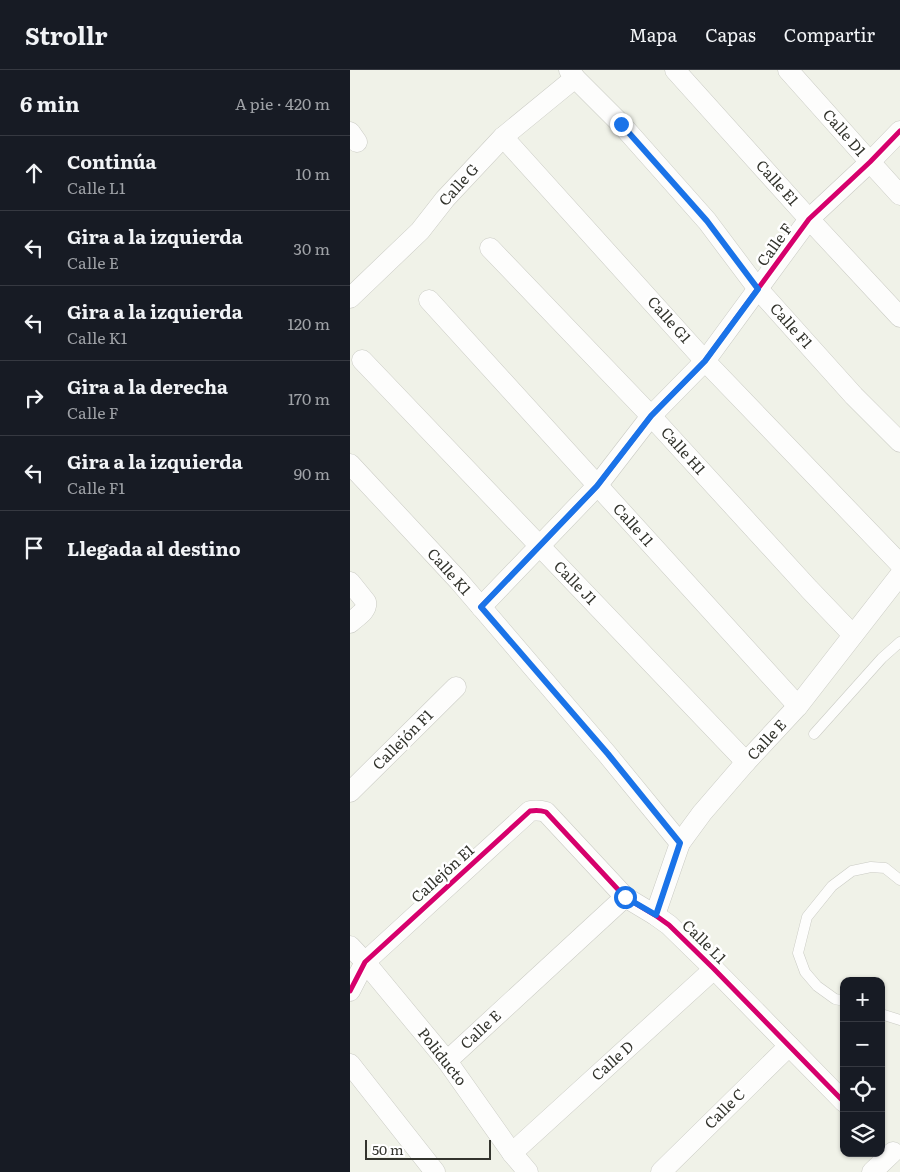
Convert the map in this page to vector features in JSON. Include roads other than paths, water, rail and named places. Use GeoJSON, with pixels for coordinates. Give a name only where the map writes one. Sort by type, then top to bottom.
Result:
{"type":"FeatureCollection","features":[{"type":"Feature","properties":{"kind":"street","name":"Calle E1"},"geometry":{"type":"LineString","coordinates":[[675,70],[900,318]]}},
{"type":"Feature","properties":{"kind":"street","name":"Calle D1"},"geometry":{"type":"LineString","coordinates":[[788,70],[900,195]]}},
{"type":"Feature","properties":{"kind":"street","name":"Calle G"},"geometry":{"type":"LineString","coordinates":[[350,298],[420,231],[445,199],[504,137],[572,74]]}},
{"type":"Feature","properties":{"kind":"street","name":"Calle F1"},"geometry":{"type":"LineString","coordinates":[[572,74],[621,124],[707,221],[758,289],[854,396],[900,442]]}},
{"type":"Feature","properties":{"kind":"street","name":"Calle F"},"geometry":{"type":"LineString","coordinates":[[481,607],[597,486],[651,416],[705,361],[809,219],[900,131]]}},
{"type":"Feature","properties":{"kind":"street","name":"Calle G1"},"geometry":{"type":"LineString","coordinates":[[504,137],[705,361],[900,564]]}},
{"type":"Feature","properties":{"kind":"street","name":"Calle H1"},"geometry":{"type":"LineString","coordinates":[[490,248],[651,416],[853,635]]}},
{"type":"Feature","properties":{"kind":"street","name":"Calle I1"},"geometry":{"type":"LineString","coordinates":[[429,300],[798,706]]}},
{"type":"Feature","properties":{"kind":"street","name":"Calle J1"},"geometry":{"type":"LineString","coordinates":[[362,360],[746,762]]}},
{"type":"Feature","properties":{"kind":"street","name":"Calle K1"},"geometry":{"type":"LineString","coordinates":[[350,464],[458,580],[608,754],[680,843]]}},
{"type":"Feature","properties":{"kind":"street","name":"Calle E"},"geometry":{"type":"LineString","coordinates":[[656,915],[680,843],[702,813],[798,706],[900,575]]}},
{"type":"Feature","properties":{"kind":"street"},"geometry":{"type":"LineString","coordinates":[[350,582],[367,605],[350,623]]}},
{"type":"Feature","properties":{"kind":"street","name":"Callejón F1"},"geometry":{"type":"LineString","coordinates":[[350,792],[456,687]]}},
{"type":"Feature","properties":{"kind":"street","name":"Calle L1"},"geometry":{"type":"LineString","coordinates":[[540,810],[546,812],[625,897],[669,925],[840,1098]]}},
{"type":"Feature","properties":{"kind":"street","name":"Callejón E1"},"geometry":{"type":"LineString","coordinates":[[364,962],[530,812],[540,810]]}},
{"type":"Feature","properties":{"kind":"street","name":"Calle E"},"geometry":{"type":"LineString","coordinates":[[447,1061],[625,897]]}},
{"type":"Feature","properties":{"kind":"street","name":"Poliducto"},"geometry":{"type":"LineString","coordinates":[[350,946],[447,1061],[512,1153],[528,1172]]}},
{"type":"Feature","properties":{"kind":"street"},"geometry":{"type":"LineString","coordinates":[[350,991],[364,962]]}},
{"type":"Feature","properties":{"kind":"street","name":"Calle D"},"geometry":{"type":"LineString","coordinates":[[512,1153],[714,969]]}},
{"type":"Feature","properties":{"kind":"street","name":"Calle C"},"geometry":{"type":"LineString","coordinates":[[661,1172],[790,1046]]}},
{"type":"Feature","properties":{"kind":"street"},"geometry":{"type":"LineString","coordinates":[[350,1064],[435,1172]]}},
{"type":"Feature","properties":{"kind":"street"},"geometry":{"type":"LineString","coordinates":[[872,1172],[891,1151]]}},
{"type":"Feature","properties":{"kind":"lane"},"geometry":{"type":"LineString","coordinates":[[814,734],[882,658],[900,642]]}},
{"type":"Feature","properties":{"kind":"lane"},"geometry":{"type":"LineString","coordinates":[[840,1001],[817,986],[805,972],[798,953],[807,917],[832,886],[852,871],[871,867],[885,868],[900,880]]}},
{"type":"Feature","properties":{"kind":"lane"},"geometry":{"type":"LineString","coordinates":[[885,1015],[900,1020]]}}]}
